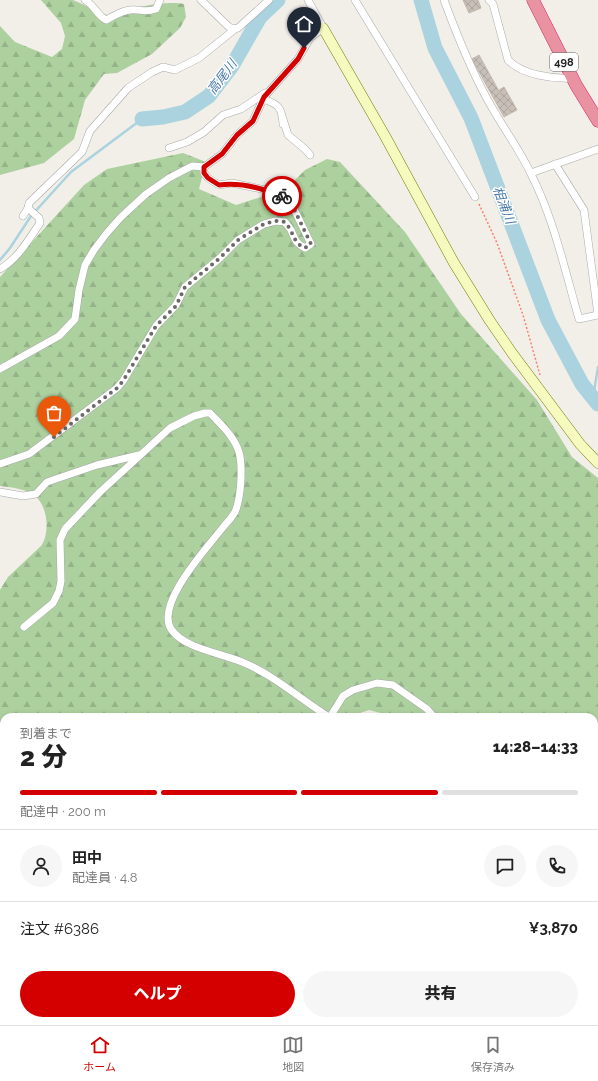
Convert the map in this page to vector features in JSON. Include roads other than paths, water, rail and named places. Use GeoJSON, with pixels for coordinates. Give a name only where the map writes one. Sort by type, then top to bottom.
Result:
{"type":"FeatureCollection","features":[{"type":"Feature","properties":{"kind":"highway","name":"498"},"geometry":{"type":"LineString","coordinates":[[533,0],[572,78],[598,121]]}},
{"type":"Feature","properties":{"kind":"street"},"geometry":{"type":"LineString","coordinates":[[85,0],[89,2],[102,18],[106,20],[122,11],[132,10],[148,12],[156,9],[160,0]]}},
{"type":"Feature","properties":{"kind":"street"},"geometry":{"type":"LineString","coordinates":[[201,0],[228,27],[235,29]]}},
{"type":"Feature","properties":{"kind":"street"},"geometry":{"type":"LineString","coordinates":[[23,216],[29,208],[29,203],[82,152],[90,131],[128,88],[152,72],[163,67],[175,70],[199,58],[242,25],[269,0]]}},
{"type":"Feature","properties":{"kind":"street"},"geometry":{"type":"LineString","coordinates":[[308,0],[385,136],[454,263],[512,353],[580,444],[598,463]]}},
{"type":"Feature","properties":{"kind":"street"},"geometry":{"type":"LineString","coordinates":[[355,0],[475,197]]}},
{"type":"Feature","properties":{"kind":"street"},"geometry":{"type":"LineString","coordinates":[[444,0],[464,52],[493,110],[531,173],[541,195],[579,319],[598,315],[584,210],[555,164]]}},
{"type":"Feature","properties":{"kind":"street"},"geometry":{"type":"LineString","coordinates":[[489,0],[493,4],[508,60],[520,70],[558,79],[572,78]]}},
{"type":"Feature","properties":{"kind":"street"},"geometry":{"type":"LineString","coordinates":[[0,369],[59,336],[75,320],[79,290],[85,265],[106,234],[121,217],[146,194],[169,178],[192,166],[204,167],[222,154],[237,135],[253,121],[263,99],[298,59],[310,38],[323,28]]}},
{"type":"Feature","properties":{"kind":"street"},"geometry":{"type":"LineString","coordinates":[[170,148],[187,142],[204,132],[223,115],[241,109],[271,89]]}},
{"type":"Feature","properties":{"kind":"street"},"geometry":{"type":"LineString","coordinates":[[263,99],[276,104],[280,110],[288,135],[310,155]]}},
{"type":"Feature","properties":{"kind":"street"},"geometry":{"type":"LineString","coordinates":[[283,119],[284,134]]}},
{"type":"Feature","properties":{"kind":"street"},"geometry":{"type":"LineString","coordinates":[[531,173],[598,149]]}},
{"type":"Feature","properties":{"kind":"street"},"geometry":{"type":"LineString","coordinates":[[0,464],[29,454],[117,388],[123,381],[156,326],[176,306],[185,287],[220,258],[238,240],[264,224],[276,221],[285,222],[291,230],[294,239],[300,246],[305,248],[311,244],[293,207],[284,197],[266,190],[239,184],[232,183],[219,185],[208,178],[204,173],[204,167]]}},
{"type":"Feature","properties":{"kind":"street"},"geometry":{"type":"LineString","coordinates":[[0,270],[6,266],[21,249],[40,223],[38,217],[29,208]]}},
{"type":"Feature","properties":{"kind":"street"},"geometry":{"type":"LineString","coordinates":[[24,627],[53,602],[59,591],[61,581],[60,540],[65,529],[100,492],[170,428],[194,416],[210,413],[229,434],[238,451],[241,461],[239,499],[234,513],[188,572],[172,599],[168,612],[168,622],[172,630],[182,640],[242,662],[260,671],[283,685],[306,703],[322,713]]}},
{"type":"Feature","properties":{"kind":"street"},"geometry":{"type":"LineString","coordinates":[[0,492],[22,496],[36,494],[47,482],[97,465],[139,455]]}},
{"type":"Feature","properties":{"kind":"street"},"geometry":{"type":"LineString","coordinates":[[332,713],[343,696],[353,690],[377,683],[393,685],[430,713]]}},
{"type":"Feature","properties":{"kind":"waterway","name":"高尾川"},"geometry":{"type":"LineString","coordinates":[[142,119],[163,117],[185,112],[209,96],[232,66],[260,17],[278,0]]}},
{"type":"Feature","properties":{"kind":"waterway","name":"相浦川"},"geometry":{"type":"LineString","coordinates":[[421,0],[435,48],[471,118],[548,320],[582,384],[598,404]]}},
{"type":"Feature","properties":{"kind":"waterway"},"geometry":{"type":"LineString","coordinates":[[0,260],[10,248],[31,216],[71,172],[142,119]]}},
{"type":"Feature","properties":{"kind":"waterway"},"geometry":{"type":"LineString","coordinates":[[593,398],[598,367]]}}]}
